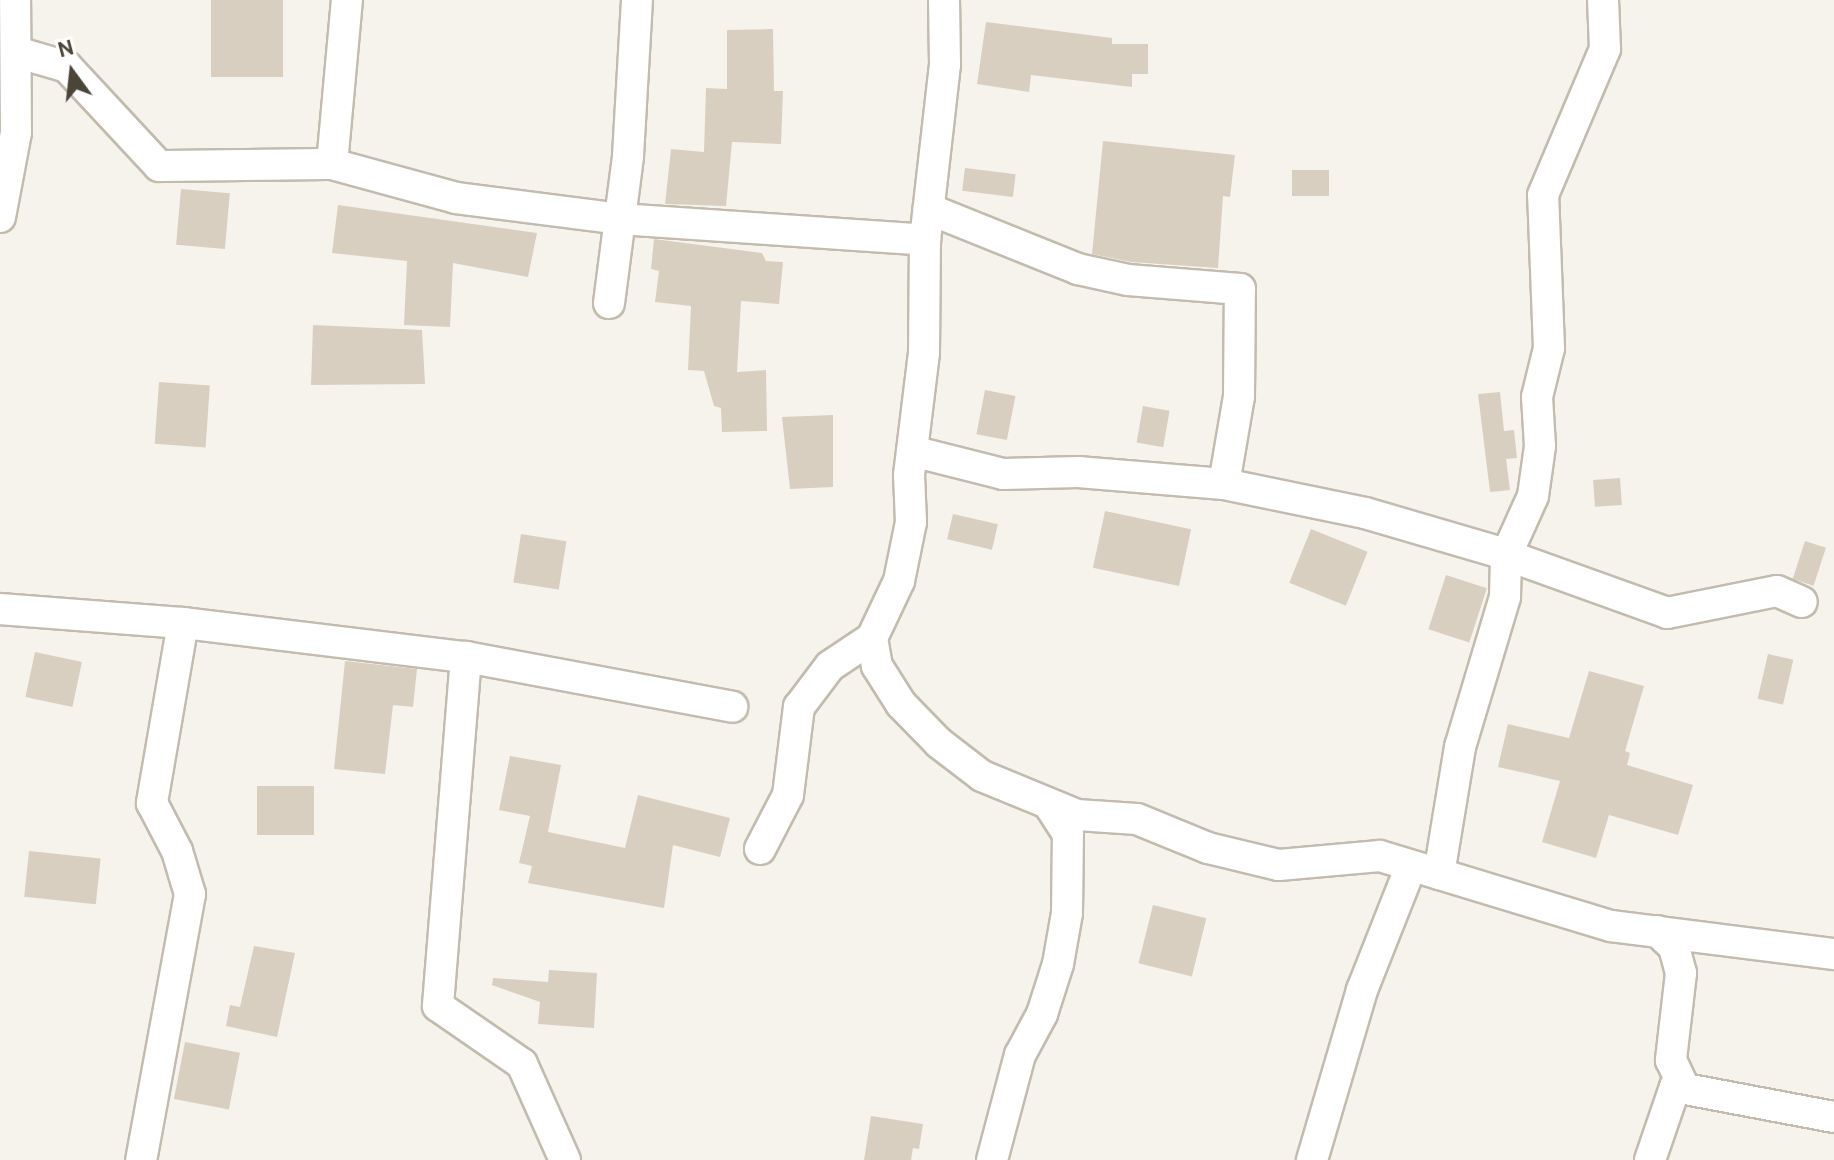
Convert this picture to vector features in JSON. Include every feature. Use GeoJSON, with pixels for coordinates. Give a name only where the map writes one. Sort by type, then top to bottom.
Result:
{"type":"FeatureCollection","features":[{"type":"Feature","properties":{"kind":"street"},"geometry":{"type":"LineString","coordinates":[[0,217],[16,52],[15,0]]}},
{"type":"Feature","properties":{"kind":"street"},"geometry":{"type":"LineString","coordinates":[[332,164],[347,0]]}},
{"type":"Feature","properties":{"kind":"street"},"geometry":{"type":"LineString","coordinates":[[609,303],[620,219],[637,0]]}},
{"type":"Feature","properties":{"kind":"street"},"geometry":{"type":"LineString","coordinates":[[760,849],[788,795],[799,707],[830,666],[872,638],[899,581],[911,522],[912,451],[928,304],[925,240],[945,64],[944,0]]}},
{"type":"Feature","properties":{"kind":"street"},"geometry":{"type":"LineString","coordinates":[[1312,1160],[1362,990],[1425,870],[1505,597],[1506,556],[1533,496],[1540,446],[1537,397],[1549,348],[1543,195],[1605,49],[1603,0]]}},
{"type":"Feature","properties":{"kind":"street"},"geometry":{"type":"LineString","coordinates":[[16,52],[67,67],[159,166],[332,164],[456,198],[620,219],[925,240]]}},
{"type":"Feature","properties":{"kind":"street"},"geometry":{"type":"LineString","coordinates":[[929,209],[1078,269],[1128,280],[1240,289],[1239,396],[1224,484]]}},
{"type":"Feature","properties":{"kind":"street"},"geometry":{"type":"LineString","coordinates":[[912,451],[1003,474],[1078,472],[1224,484],[1365,513],[1506,556],[1667,613],[1777,591],[1802,602]]}},
{"type":"Feature","properties":{"kind":"street"},"geometry":{"type":"LineString","coordinates":[[0,609],[183,623],[466,657],[732,707]]}},
{"type":"Feature","properties":{"kind":"street"},"geometry":{"type":"LineString","coordinates":[[141,1160],[190,894],[152,803],[183,623]]}},
{"type":"Feature","properties":{"kind":"street"},"geometry":{"type":"LineString","coordinates":[[872,638],[877,666],[901,704],[939,743],[982,776],[1077,815],[1137,819],[1208,848],[1279,865],[1380,856],[1611,926],[1834,954]]}},
{"type":"Feature","properties":{"kind":"street"},"geometry":{"type":"LineString","coordinates":[[466,657],[438,1006],[522,1064],[565,1160]]}},
{"type":"Feature","properties":{"kind":"street"},"geometry":{"type":"LineString","coordinates":[[992,1160],[1020,1055],[1042,1014],[1058,964],[1067,913],[1068,834],[1049,805]]}},
{"type":"Feature","properties":{"kind":"street"},"geometry":{"type":"LineString","coordinates":[[1657,931],[1674,947],[1681,973],[1671,1060],[1684,1088]]}},
{"type":"Feature","properties":{"kind":"street"},"geometry":{"type":"LineString","coordinates":[[1650,1160],[1675,1087],[1834,1117]]}},
{"type":"Feature","properties":{"kind":"building"},"geometry":{"type":"Polygon","coordinates":[[[211,0],[283,0],[283,77],[211,77],[211,0]]]}},
{"type":"Feature","properties":{"kind":"building"},"geometry":{"type":"Polygon","coordinates":[[[986,22],[1112,38],[1112,44],[1148,44],[1148,74],[1132,74],[1132,87],[1031,75],[1029,92],[977,84],[986,22]]]}},
{"type":"Feature","properties":{"kind":"building"},"geometry":{"type":"Polygon","coordinates":[[[773,29],[774,91],[783,91],[781,144],[732,142],[726,206],[665,204],[671,149],[704,152],[706,88],[727,89],[727,30],[773,29]]]}},
{"type":"Feature","properties":{"kind":"building"},"geometry":{"type":"Polygon","coordinates":[[[1103,141],[1235,155],[1230,197],[1223,196],[1218,268],[1131,262],[1092,254],[1103,141]]]}},
{"type":"Feature","properties":{"kind":"building"},"geometry":{"type":"Polygon","coordinates":[[[965,168],[1016,174],[1013,197],[962,191],[965,168]]]}},
{"type":"Feature","properties":{"kind":"building"},"geometry":{"type":"Polygon","coordinates":[[[1292,170],[1329,170],[1329,196],[1292,196],[1292,170]]]}},
{"type":"Feature","properties":{"kind":"building"},"geometry":{"type":"Polygon","coordinates":[[[181,189],[230,193],[225,249],[176,245],[181,189]]]}},
{"type":"Feature","properties":{"kind":"building"},"geometry":{"type":"Polygon","coordinates":[[[338,205],[537,233],[528,277],[453,263],[450,327],[404,325],[407,261],[332,253],[338,205]]]}},
{"type":"Feature","properties":{"kind":"building"},"geometry":{"type":"Polygon","coordinates":[[[654,239],[762,253],[766,261],[783,262],[779,304],[741,301],[737,372],[766,370],[767,431],[722,432],[721,408],[714,406],[704,371],[688,370],[691,306],[655,302],[659,271],[651,269],[654,239]]]}},
{"type":"Feature","properties":{"kind":"building"},"geometry":{"type":"Polygon","coordinates":[[[313,325],[422,330],[425,384],[311,385],[313,325]]]}},
{"type":"Feature","properties":{"kind":"building"},"geometry":{"type":"Polygon","coordinates":[[[159,382],[210,386],[206,447],[155,444],[159,382]]]}},
{"type":"Feature","properties":{"kind":"building"},"geometry":{"type":"Polygon","coordinates":[[[985,390],[1015,396],[1007,440],[976,434],[985,390]]]}},
{"type":"Feature","properties":{"kind":"building"},"geometry":{"type":"Polygon","coordinates":[[[1500,392],[1504,431],[1514,430],[1517,458],[1506,459],[1510,490],[1490,492],[1478,394],[1500,392]]]}},
{"type":"Feature","properties":{"kind":"building"},"geometry":{"type":"Polygon","coordinates":[[[1143,406],[1170,411],[1163,447],[1137,442],[1143,406]]]}},
{"type":"Feature","properties":{"kind":"building"},"geometry":{"type":"Polygon","coordinates":[[[833,415],[833,487],[790,489],[782,417],[833,415]]]}},
{"type":"Feature","properties":{"kind":"building"},"geometry":{"type":"Polygon","coordinates":[[[1620,478],[1622,505],[1595,507],[1593,480],[1620,478]]]}},
{"type":"Feature","properties":{"kind":"building"},"geometry":{"type":"Polygon","coordinates":[[[1105,511],[1191,529],[1179,586],[1093,568],[1105,511]]]}},
{"type":"Feature","properties":{"kind":"building"},"geometry":{"type":"Polygon","coordinates":[[[953,514],[998,524],[992,550],[947,539],[953,514]]]}},
{"type":"Feature","properties":{"kind":"building"},"geometry":{"type":"Polygon","coordinates":[[[1311,529],[1368,552],[1346,606],[1289,583],[1311,529]]]}},
{"type":"Feature","properties":{"kind":"building"},"geometry":{"type":"Polygon","coordinates":[[[521,534],[566,541],[559,590],[513,582],[521,534]]]}},
{"type":"Feature","properties":{"kind":"building"},"geometry":{"type":"Polygon","coordinates":[[[1805,541],[1826,548],[1814,586],[1793,579],[1805,541]]]}},
{"type":"Feature","properties":{"kind":"building"},"geometry":{"type":"Polygon","coordinates":[[[1446,575],[1487,588],[1469,642],[1428,629],[1446,575]]]}},
{"type":"Feature","properties":{"kind":"building"},"geometry":{"type":"Polygon","coordinates":[[[35,652],[82,662],[72,707],[25,697],[35,652]]]}},
{"type":"Feature","properties":{"kind":"building"},"geometry":{"type":"Polygon","coordinates":[[[1768,654],[1793,660],[1783,705],[1758,699],[1768,654]]]}},
{"type":"Feature","properties":{"kind":"building"},"geometry":{"type":"Polygon","coordinates":[[[345,661],[417,669],[413,707],[393,705],[385,774],[334,769],[345,661]]]}},
{"type":"Feature","properties":{"kind":"building"},"geometry":{"type":"Polygon","coordinates":[[[1589,671],[1644,686],[1625,751],[1630,753],[1627,765],[1693,785],[1678,835],[1609,815],[1596,858],[1542,842],[1560,781],[1498,767],[1508,724],[1569,738],[1589,671]]]}},
{"type":"Feature","properties":{"kind":"building"},"geometry":{"type":"Polygon","coordinates":[[[510,756],[561,765],[548,832],[625,848],[638,795],[730,818],[720,857],[673,845],[664,908],[528,883],[532,866],[519,863],[530,816],[499,810],[510,756]]]}},
{"type":"Feature","properties":{"kind":"building"},"geometry":{"type":"Polygon","coordinates":[[[257,786],[314,786],[314,835],[257,835],[257,786]]]}},
{"type":"Feature","properties":{"kind":"building"},"geometry":{"type":"Polygon","coordinates":[[[29,851],[101,859],[96,904],[24,897],[29,851]]]}},
{"type":"Feature","properties":{"kind":"building"},"geometry":{"type":"Polygon","coordinates":[[[1153,905],[1206,918],[1192,977],[1138,963],[1153,905]]]}},
{"type":"Feature","properties":{"kind":"building"},"geometry":{"type":"Polygon","coordinates":[[[254,946],[295,953],[277,1037],[226,1026],[230,1005],[240,1007],[254,946]]]}},
{"type":"Feature","properties":{"kind":"building"},"geometry":{"type":"Polygon","coordinates":[[[549,970],[597,973],[594,1028],[538,1024],[540,1002],[492,985],[493,978],[548,982],[549,970]]]}},
{"type":"Feature","properties":{"kind":"building"},"geometry":{"type":"Polygon","coordinates":[[[185,1042],[240,1053],[229,1110],[174,1099],[185,1042]]]}},
{"type":"Feature","properties":{"kind":"building"},"geometry":{"type":"Polygon","coordinates":[[[871,1116],[923,1124],[919,1149],[913,1148],[911,1160],[864,1160],[871,1116]]]}}]}
